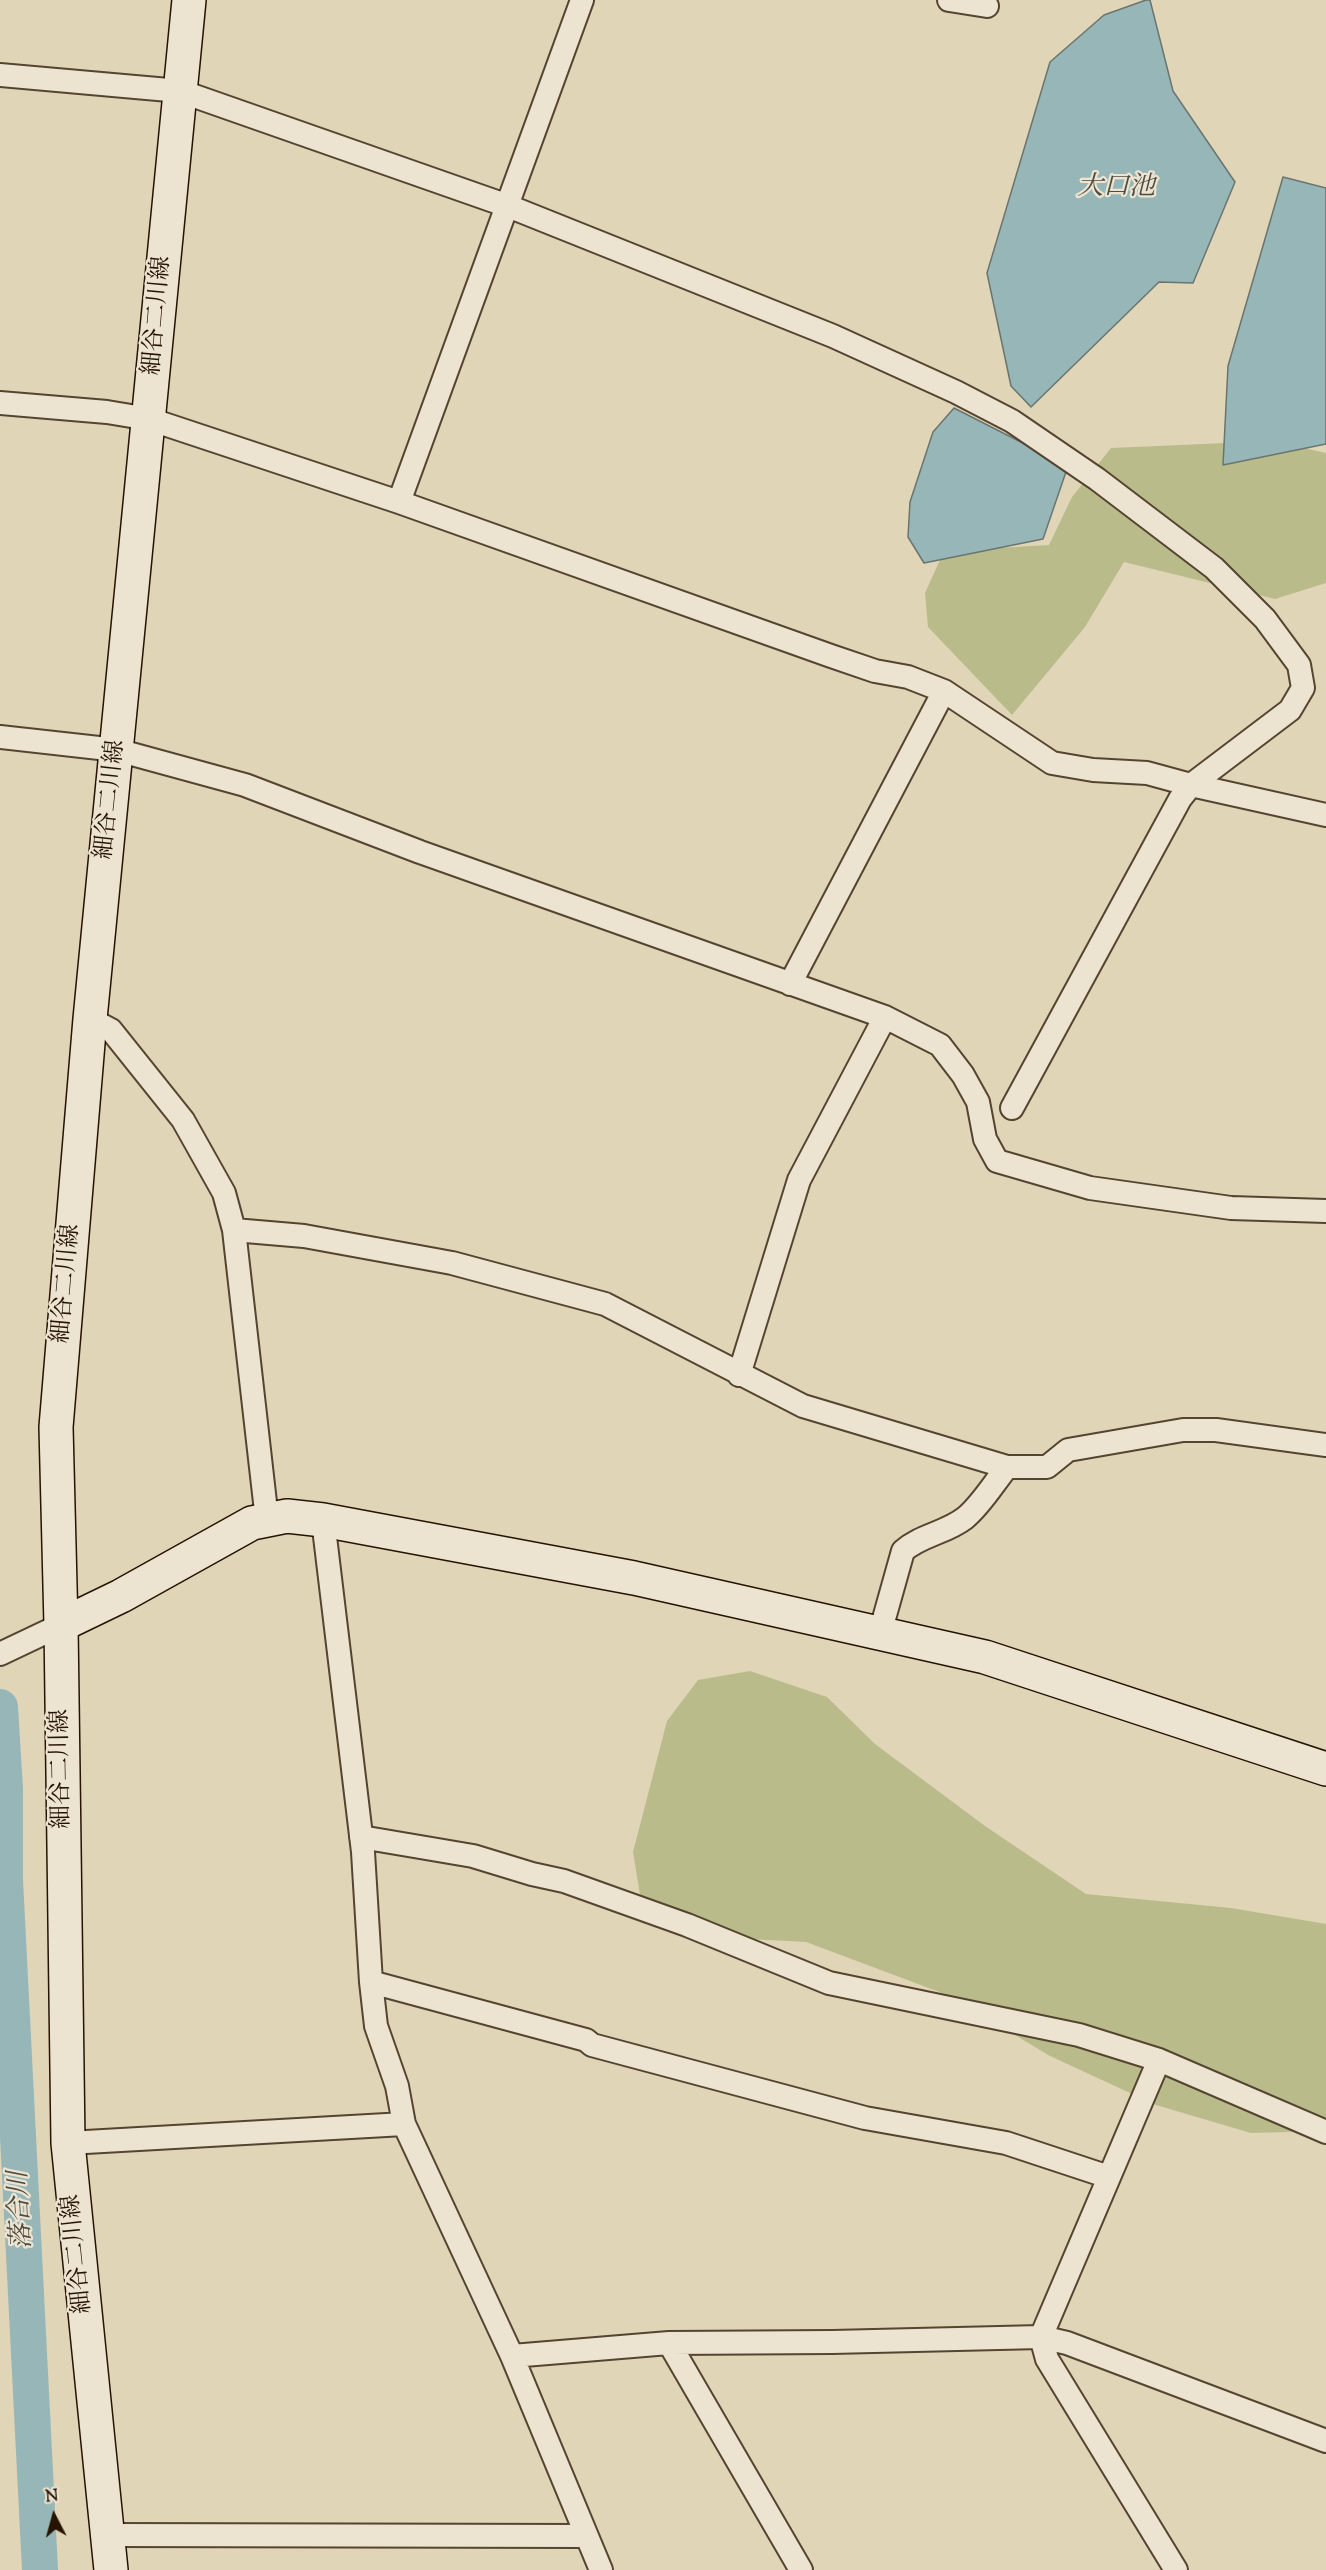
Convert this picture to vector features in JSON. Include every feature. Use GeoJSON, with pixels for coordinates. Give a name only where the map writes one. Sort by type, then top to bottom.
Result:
{"type":"FeatureCollection","features":[{"type":"Feature","properties":{"kind":"main road","name":"細谷二川線"},"geometry":{"type":"LineString","coordinates":[[111,2570],[68,2143],[50,1631],[56,1427],[90,1018],[189,0]]}},
{"type":"Feature","properties":{"kind":"main road"},"geometry":{"type":"LineString","coordinates":[[50,1631],[120,1596],[252,1523],[287,1516],[634,1578],[985,1658],[1326,1769]]}},
{"type":"Feature","properties":{"kind":"street"},"geometry":{"type":"LineString","coordinates":[[399,502],[582,0]]}},
{"type":"Feature","properties":{"kind":"street"},"geometry":{"type":"LineString","coordinates":[[949,0],[987,6]]}},
{"type":"Feature","properties":{"kind":"street"},"geometry":{"type":"LineString","coordinates":[[0,75],[180,91],[508,206],[833,336],[1012,421],[1097,479],[1214,568],[1265,619],[1299,665],[1303,688],[1290,710],[1191,785],[1180,799],[1012,1108]]}},
{"type":"Feature","properties":{"kind":"street"},"geometry":{"type":"LineString","coordinates":[[0,403],[107,412],[149,419],[399,502],[831,657],[875,671],[908,677],[944,691],[1053,763],[1093,770],[1147,773],[1326,815]]}},
{"type":"Feature","properties":{"kind":"street"},"geometry":{"type":"LineString","coordinates":[[790,984],[944,691]]}},
{"type":"Feature","properties":{"kind":"street"},"geometry":{"type":"LineString","coordinates":[[0,736],[117,750],[245,785],[420,852],[885,1017],[940,1045],[963,1075],[978,1102],[985,1139],[997,1161],[1090,1188],[1231,1208],[1326,1211]]}},
{"type":"Feature","properties":{"kind":"street"},"geometry":{"type":"LineString","coordinates":[[739,1375],[799,1180],[885,1017]]}},
{"type":"Feature","properties":{"kind":"street"},"geometry":{"type":"LineString","coordinates":[[90,1018],[111,1030],[183,1120],[224,1192],[234,1230],[267,1520]]}},
{"type":"Feature","properties":{"kind":"street"},"geometry":{"type":"LineString","coordinates":[[234,1230],[304,1236],[452,1263],[604,1304],[803,1406],[1007,1467],[1047,1467],[1068,1450],[1183,1430],[1216,1430],[1326,1445]]}},
{"type":"Feature","properties":{"kind":"street"},"geometry":{"type":"LineString","coordinates":[[880,1633],[903,1551],[913,1542],[956,1524],[966,1517],[1007,1467]]}},
{"type":"Feature","properties":{"kind":"street"},"geometry":{"type":"LineString","coordinates":[[323,1521],[361,1837],[376,2026],[397,2086],[404,2124],[512,2356],[601,2570]]}},
{"type":"Feature","properties":{"kind":"street"},"geometry":{"type":"LineString","coordinates":[[0,1654],[50,1631]]}},
{"type":"Feature","properties":{"kind":"street"},"geometry":{"type":"LineString","coordinates":[[361,1837],[472,1856],[564,1881],[687,1925],[829,1983],[1079,2035],[1159,2060],[1326,2132]]}},
{"type":"Feature","properties":{"kind":"street"},"geometry":{"type":"LineString","coordinates":[[371,1982],[586,2040],[592,2045],[864,2118],[1006,2143],[1109,2177]]}},
{"type":"Feature","properties":{"kind":"street"},"geometry":{"type":"LineString","coordinates":[[1159,2060],[1041,2337],[1047,2359],[1176,2570]]}},
{"type":"Feature","properties":{"kind":"street"},"geometry":{"type":"LineString","coordinates":[[68,2143],[404,2124]]}},
{"type":"Feature","properties":{"kind":"street"},"geometry":{"type":"LineString","coordinates":[[512,2356],[669,2343],[1041,2337],[1067,2343],[1326,2441]]}},
{"type":"Feature","properties":{"kind":"street"},"geometry":{"type":"LineString","coordinates":[[669,2343],[801,2570]]}},
{"type":"Feature","properties":{"kind":"street"},"geometry":{"type":"LineString","coordinates":[[107,2535],[586,2536]]}},
{"type":"Feature","properties":{"kind":"green space"},"geometry":{"type":"Polygon","coordinates":[[[1272,441],[1326,453],[1326,583],[1275,599],[1124,562],[1085,627],[1012,715],[928,627],[925,593],[944,551],[1049,545],[1072,497],[1111,448],[1272,441]]]}},
{"type":"Feature","properties":{"kind":"green space"},"geometry":{"type":"Polygon","coordinates":[[[750,1671],[827,1697],[875,1744],[985,1826],[1086,1894],[1231,1908],[1326,1924],[1326,2131],[1251,2133],[1156,2105],[1050,2056],[950,1996],[806,1942],[712,1937],[642,1907],[633,1852],[667,1721],[698,1680],[750,1671]]]}},
{"type":"Feature","properties":{"kind":"water","name":"大口池"},"geometry":{"type":"Polygon","coordinates":[[[1150,0],[1173,91],[1235,182],[1193,283],[1159,282],[1031,407],[1011,386],[987,273],[1050,62],[1104,15],[1150,0]]]}},
{"type":"Feature","properties":{"kind":"water"},"geometry":{"type":"Polygon","coordinates":[[[1283,177],[1326,188],[1326,444],[1223,465],[1228,366],[1283,177]]]}},
{"type":"Feature","properties":{"kind":"water"},"geometry":{"type":"Polygon","coordinates":[[[954,408],[1068,466],[1043,539],[924,563],[908,537],[910,502],[933,432],[954,408]]]}},
{"type":"Feature","properties":{"kind":"waterway","name":"落合川"},"geometry":{"type":"LineString","coordinates":[[0,1707],[5,1789],[5,1880],[40,2570]]}}]}
